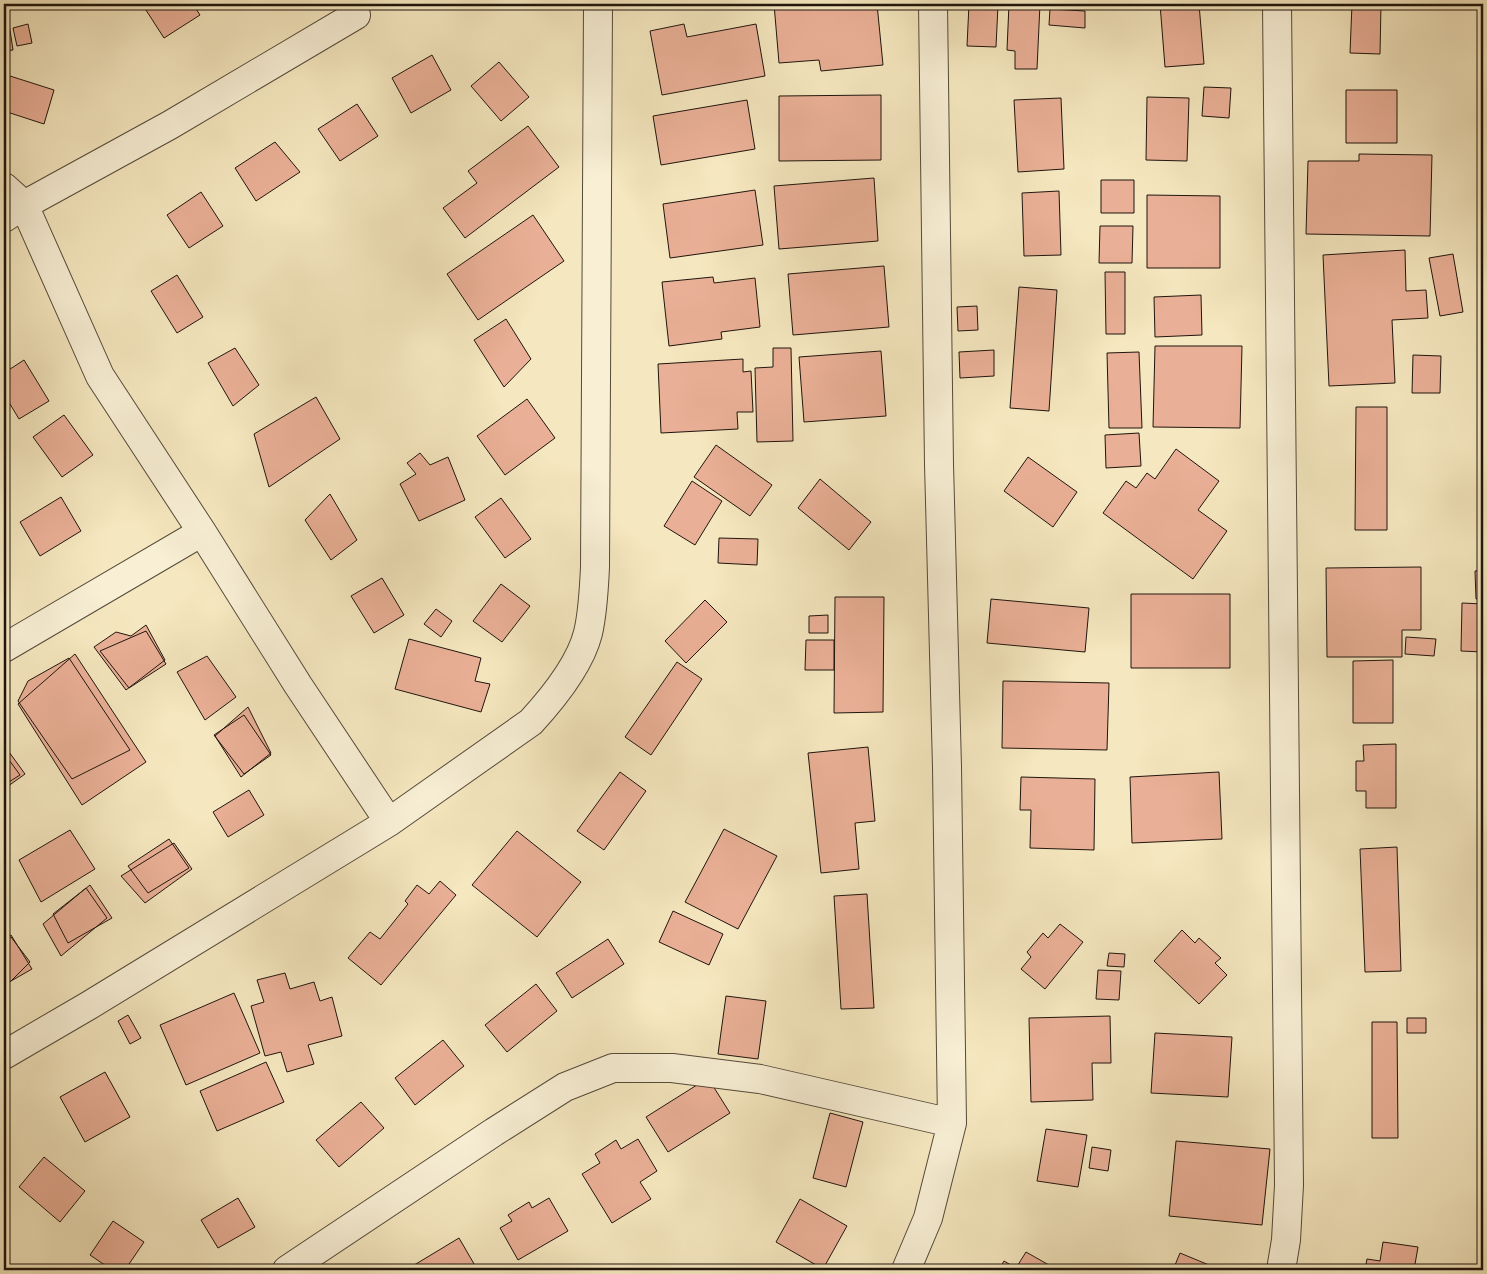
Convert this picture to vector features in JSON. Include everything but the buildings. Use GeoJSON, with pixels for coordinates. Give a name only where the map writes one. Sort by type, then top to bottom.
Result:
{"type":"FeatureCollection","features":[{"type":"Feature","properties":{"kind":"street"},"geometry":{"type":"LineString","coordinates":[[4,1055],[88,1006],[389,822],[531,722],[546,706],[576,662],[588,634],[595,567],[598,4]]}},
{"type":"Feature","properties":{"kind":"street"},"geometry":{"type":"LineString","coordinates":[[906,1270],[928,1218],[952,1122],[947,767],[939,464],[933,4]]}},
{"type":"Feature","properties":{"kind":"street"},"geometry":{"type":"LineString","coordinates":[[1277,4],[1288,1175],[1286,1240],[1281,1270]]}},
{"type":"Feature","properties":{"kind":"street"},"geometry":{"type":"LineString","coordinates":[[14,211],[170,125],[356,15]]}},
{"type":"Feature","properties":{"kind":"street"},"geometry":{"type":"LineString","coordinates":[[4,187],[14,211],[100,376],[389,822]]}},
{"type":"Feature","properties":{"kind":"street"},"geometry":{"type":"LineString","coordinates":[[4,648],[202,532]]}},
{"type":"Feature","properties":{"kind":"street"},"geometry":{"type":"LineString","coordinates":[[286,1270],[494,1132],[566,1087],[613,1068],[672,1068],[760,1079],[952,1122]]}}]}
